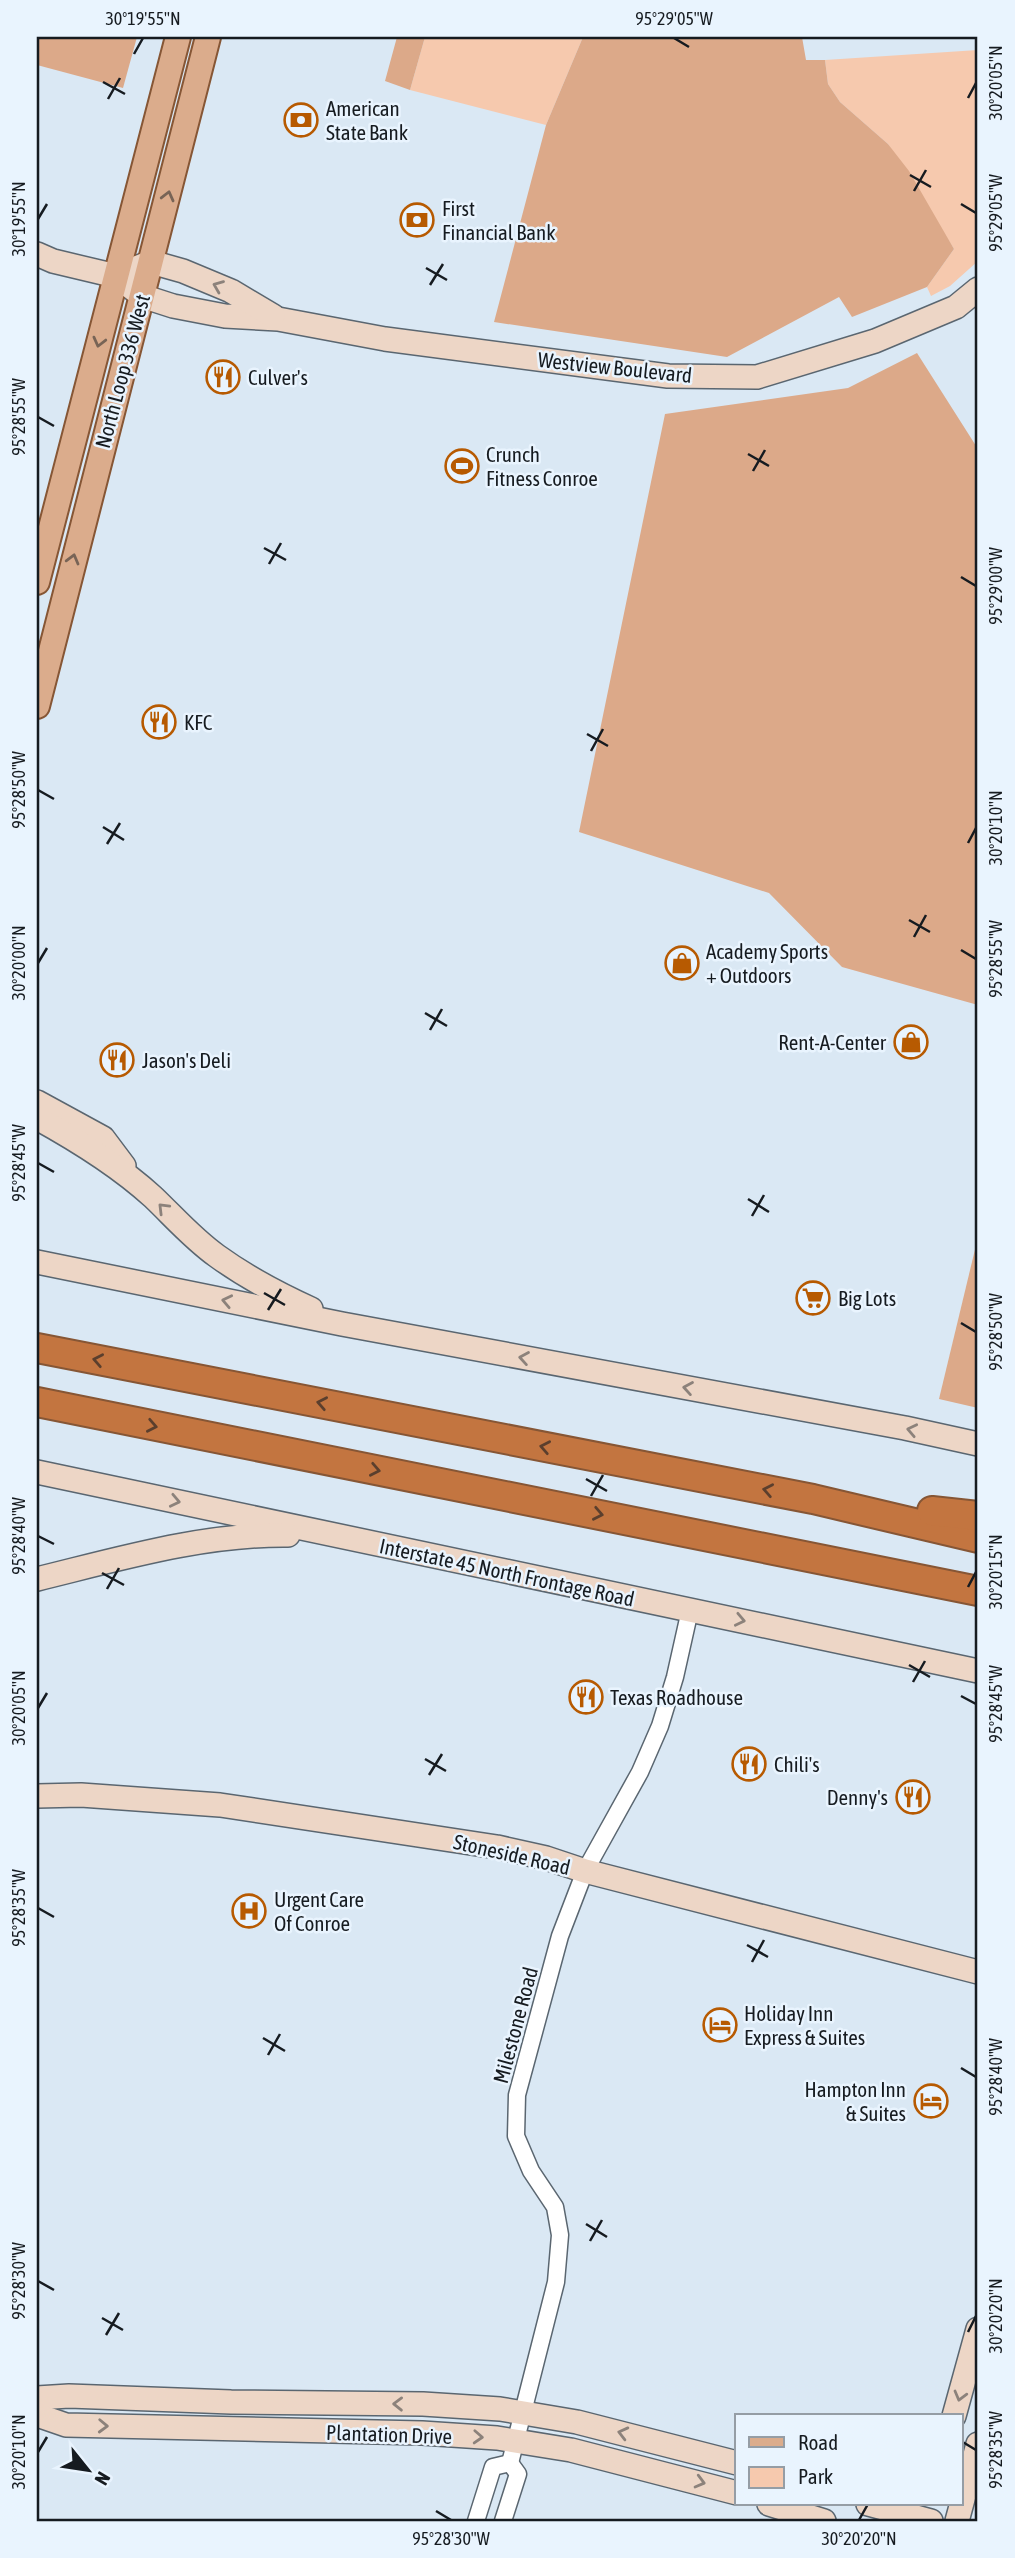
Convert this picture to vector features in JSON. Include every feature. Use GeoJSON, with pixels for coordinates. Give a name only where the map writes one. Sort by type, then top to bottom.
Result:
{"type":"FeatureCollection","features":[{"type":"Feature","properties":{"kind":"highway"},"geometry":{"type":"LineString","coordinates":[[37,1348],[813,1499],[978,1538]]}},
{"type":"Feature","properties":{"kind":"highway"},"geometry":{"type":"LineString","coordinates":[[37,1402],[978,1591]]}},
{"type":"Feature","properties":{"kind":"highway"},"geometry":{"type":"LineString","coordinates":[[813,1499],[978,1516]]}},
{"type":"Feature","properties":{"kind":"highway"},"geometry":{"type":"LineString","coordinates":[[816,1557],[978,1608]]}},
{"type":"Feature","properties":{"kind":"main road","name":"North Loop 336 West"},"geometry":{"type":"LineString","coordinates":[[37,582],[178,37]]}},
{"type":"Feature","properties":{"kind":"main road","name":"North Loop 336 West"},"geometry":{"type":"LineString","coordinates":[[37,706],[208,37]]}},
{"type":"Feature","properties":{"kind":"street","name":"Westview Boulevard"},"geometry":{"type":"LineString","coordinates":[[37,254],[53,261],[116,276],[142,296],[173,306],[225,316],[278,319],[385,339],[668,376],[757,377],[875,341],[956,307],[978,289]]}},
{"type":"Feature","properties":{"kind":"street","name":"Westview Boulevard"},"geometry":{"type":"LineString","coordinates":[[151,262],[183,271],[231,291],[278,319]]}},
{"type":"Feature","properties":{"kind":"street"},"geometry":{"type":"LineString","coordinates":[[116,276],[151,262]]}},
{"type":"Feature","properties":{"kind":"street"},"geometry":{"type":"LineString","coordinates":[[37,1102],[103,1138],[138,1185]]}},
{"type":"Feature","properties":{"kind":"street"},"geometry":{"type":"LineString","coordinates":[[37,1118],[70,1136],[138,1185],[187,1232],[217,1256],[266,1288],[342,1324]]}},
{"type":"Feature","properties":{"kind":"street"},"geometry":{"type":"LineString","coordinates":[[37,1262],[342,1324],[978,1444]]}},
{"type":"Feature","properties":{"kind":"street","name":"Interstate 45 North Frontage Road"},"geometry":{"type":"LineString","coordinates":[[37,1472],[978,1671]]}},
{"type":"Feature","properties":{"kind":"street"},"geometry":{"type":"LineString","coordinates":[[37,1579],[158,1550],[250,1535],[338,1536]]}},
{"type":"Feature","properties":{"kind":"street","name":"Milestone Road"},"geometry":{"type":"LineString","coordinates":[[504,2518],[518,2474],[513,2452],[556,2282],[560,2235],[555,2207],[531,2171],[516,2136],[517,2095],[560,1936],[585,1871],[640,1772],[660,1726],[675,1677],[690,1609]]}},
{"type":"Feature","properties":{"kind":"street","name":"Stoneside Road"},"geometry":{"type":"LineString","coordinates":[[37,1796],[81,1795],[246,1808],[497,1847],[978,1972]]}},
{"type":"Feature","properties":{"kind":"street"},"geometry":{"type":"LineString","coordinates":[[955,2414],[978,2329]]}},
{"type":"Feature","properties":{"kind":"street","name":"Plantation Drive"},"geometry":{"type":"LineString","coordinates":[[37,2398],[69,2396],[231,2402],[423,2404],[522,2413],[577,2422],[735,2462]]}},
{"type":"Feature","properties":{"kind":"street","name":"Plantation Drive"},"geometry":{"type":"LineString","coordinates":[[37,2415],[66,2425],[230,2431],[422,2433],[513,2452],[571,2450],[705,2483],[735,2493]]}},
{"type":"Feature","properties":{"kind":"street"},"geometry":{"type":"LineString","coordinates":[[962,2503],[978,2444]]}},
{"type":"Feature","properties":{"kind":"street"},"geometry":{"type":"LineString","coordinates":[[504,2518],[478,2514],[494,2467],[513,2452]]}},
{"type":"Feature","properties":{"kind":"street"},"geometry":{"type":"LineString","coordinates":[[775,2506],[824,2521]]}},
{"type":"Feature","properties":{"kind":"street"},"geometry":{"type":"LineString","coordinates":[[877,2506],[928,2517]]}},
{"type":"Feature","properties":{"kind":"green space"},"geometry":{"type":"Polygon","coordinates":[[[425,37],[583,37],[546,125],[410,90],[425,37]]]}},
{"type":"Feature","properties":{"kind":"green space"},"geometry":{"type":"Polygon","coordinates":[[[978,50],[978,261],[950,286],[931,296],[927,287],[954,249],[888,144],[840,102],[828,84],[825,60],[978,50]]]}},
{"type":"Feature","properties":{"kind":"shaded area"},"geometry":{"type":"Polygon","coordinates":[[[37,37],[137,37],[123,88],[37,65],[37,37]]]}},
{"type":"Feature","properties":{"kind":"shaded area"},"geometry":{"type":"Polygon","coordinates":[[[397,37],[425,37],[410,90],[385,81],[397,37]]]}},
{"type":"Feature","properties":{"kind":"shaded area"},"geometry":{"type":"Polygon","coordinates":[[[583,37],[802,37],[806,60],[825,60],[828,84],[840,102],[888,144],[909,171],[954,249],[927,287],[852,317],[839,297],[727,357],[494,322],[546,125],[583,37]]]}},
{"type":"Feature","properties":{"kind":"shaded area"},"geometry":{"type":"Polygon","coordinates":[[[917,353],[978,449],[978,1005],[842,967],[769,893],[579,832],[665,414],[848,388],[917,353]]]}},
{"type":"Feature","properties":{"kind":"shaded area"},"geometry":{"type":"Polygon","coordinates":[[[978,1237],[978,1408],[939,1399],[978,1237]]]}},
{"type":"Feature","properties":{"kind":"place","name":"American State Bank"},"geometry":{"type":"Point","coordinates":[301,120]}},
{"type":"Feature","properties":{"kind":"place","name":"First Financial Bank"},"geometry":{"type":"Point","coordinates":[417,220]}},
{"type":"Feature","properties":{"kind":"place","name":"Culver's"},"geometry":{"type":"Point","coordinates":[223,377]}},
{"type":"Feature","properties":{"kind":"place","name":"Crunch Fitness Conroe"},"geometry":{"type":"Point","coordinates":[462,466]}},
{"type":"Feature","properties":{"kind":"place","name":"KFC"},"geometry":{"type":"Point","coordinates":[159,722]}},
{"type":"Feature","properties":{"kind":"place","name":"Academy Sports + Outdoors"},"geometry":{"type":"Point","coordinates":[682,963]}},
{"type":"Feature","properties":{"kind":"place","name":"Rent-A-Center"},"geometry":{"type":"Point","coordinates":[911,1042]}},
{"type":"Feature","properties":{"kind":"place","name":"Jason's Deli"},"geometry":{"type":"Point","coordinates":[117,1060]}},
{"type":"Feature","properties":{"kind":"place","name":"Big Lots"},"geometry":{"type":"Point","coordinates":[813,1298]}},
{"type":"Feature","properties":{"kind":"place","name":"Texas Roadhouse"},"geometry":{"type":"Point","coordinates":[586,1697]}},
{"type":"Feature","properties":{"kind":"place","name":"Chili's"},"geometry":{"type":"Point","coordinates":[749,1764]}},
{"type":"Feature","properties":{"kind":"place","name":"Denny's"},"geometry":{"type":"Point","coordinates":[913,1797]}},
{"type":"Feature","properties":{"kind":"place","name":"Urgent Care Of Conroe"},"geometry":{"type":"Point","coordinates":[249,1911]}},
{"type":"Feature","properties":{"kind":"place","name":"Holiday Inn Express & Suites"},"geometry":{"type":"Point","coordinates":[720,2025]}},
{"type":"Feature","properties":{"kind":"place","name":"Hampton Inn & Suites"},"geometry":{"type":"Point","coordinates":[931,2101]}}]}
